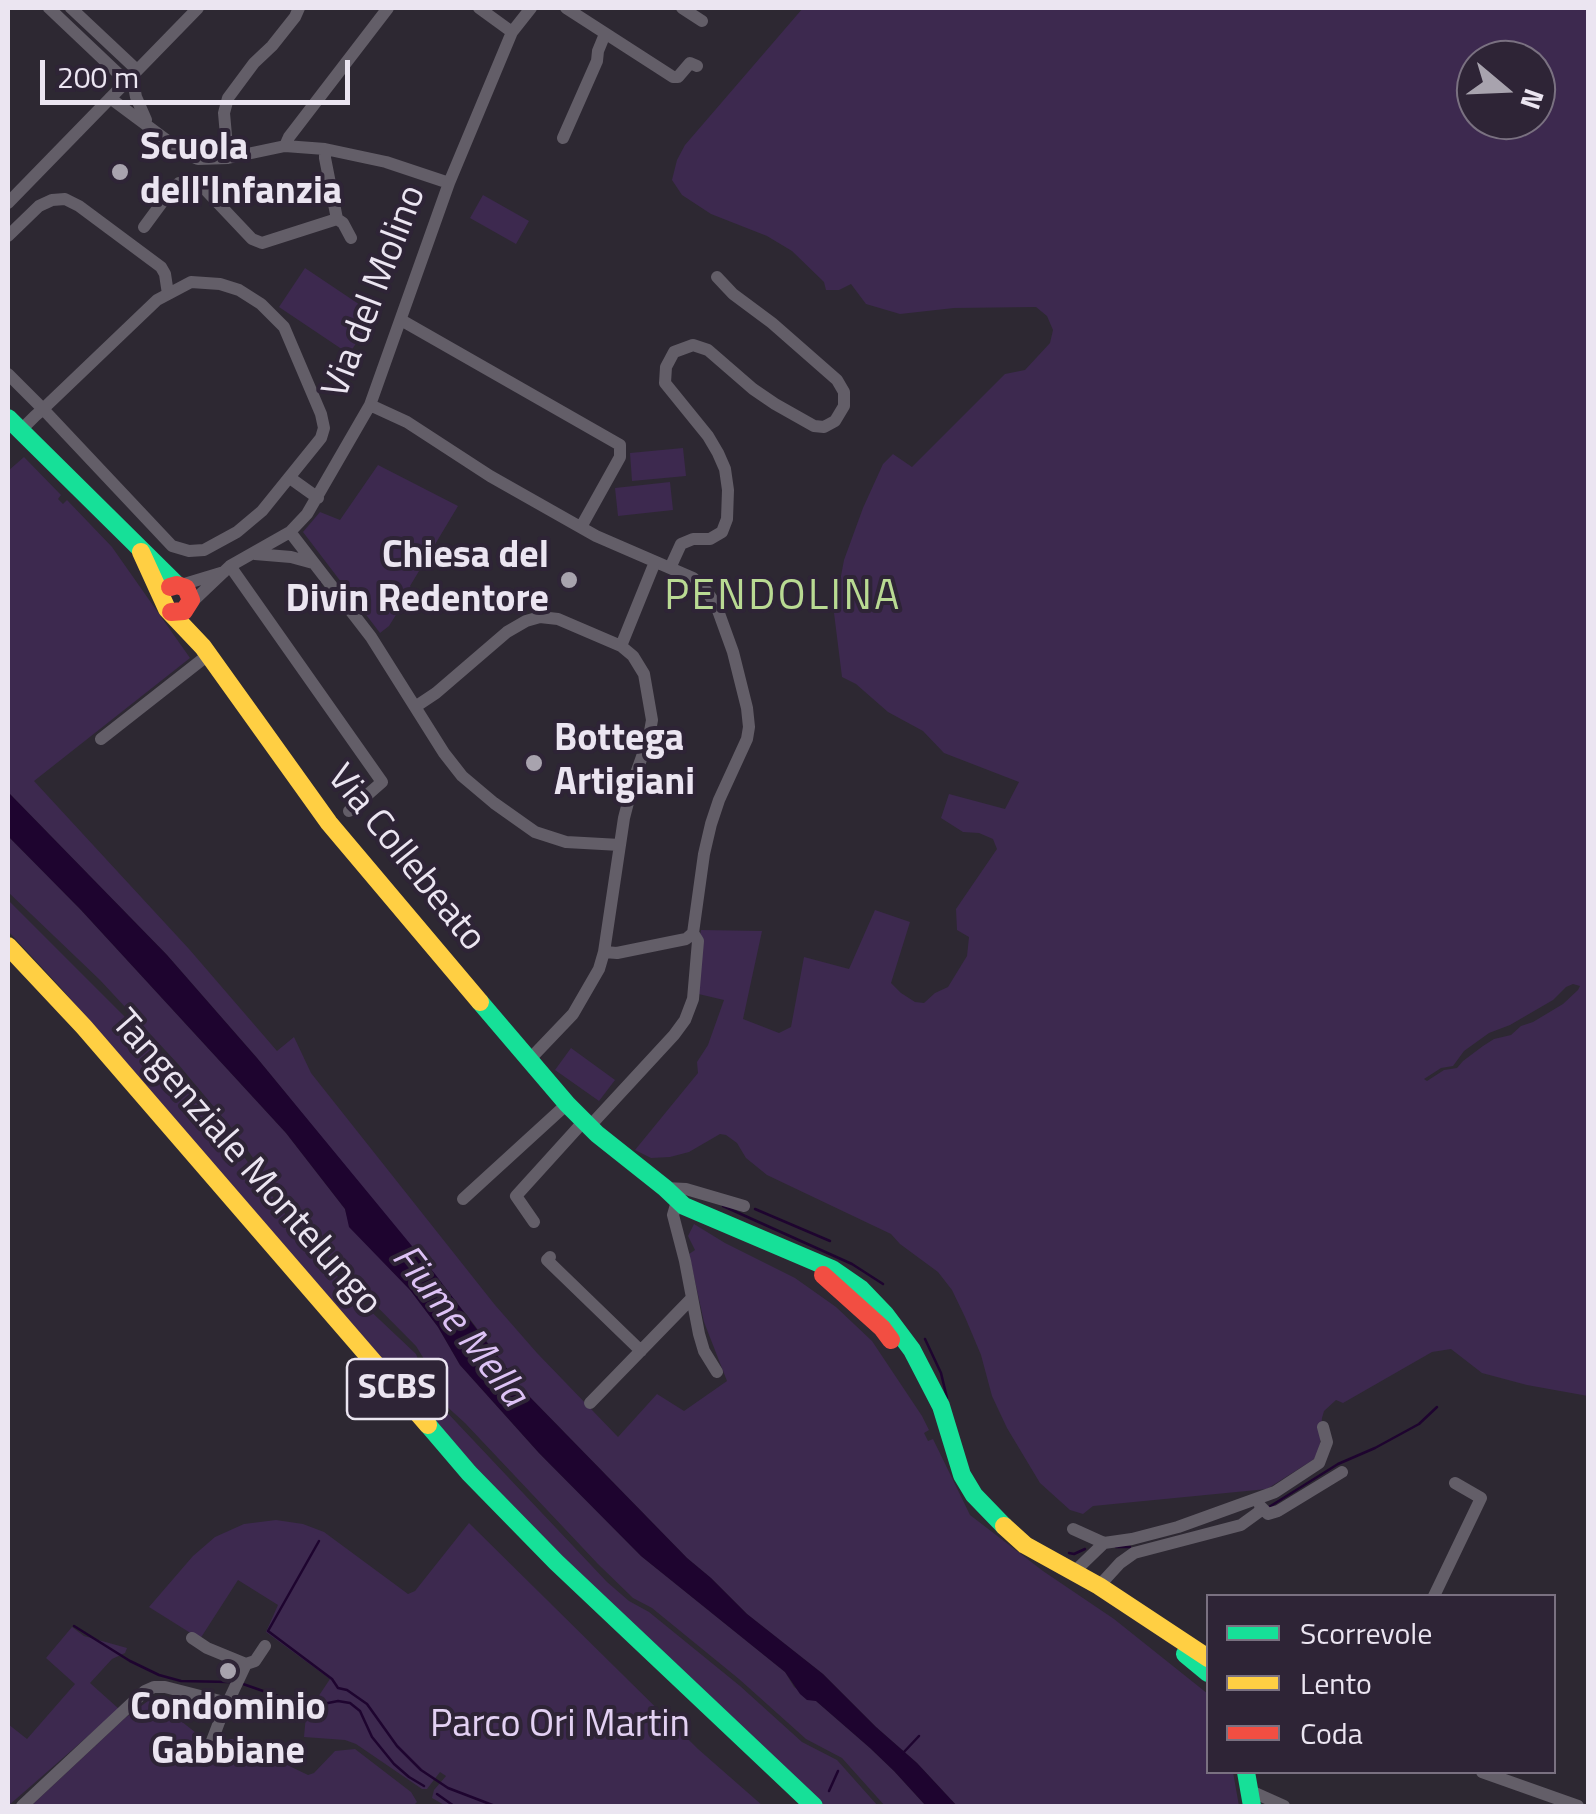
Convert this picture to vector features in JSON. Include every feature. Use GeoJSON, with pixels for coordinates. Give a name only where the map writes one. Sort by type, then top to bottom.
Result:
{"type":"FeatureCollection","features":[{"type":"Feature","properties":{"kind":"main road","name":"Via Collebeato"},"geometry":{"type":"LineString","coordinates":[[14,424],[179,585]]}},
{"type":"Feature","properties":{"kind":"main road","name":"Via Collebeato"},"geometry":{"type":"LineString","coordinates":[[141,552],[168,608],[206,651],[329,823],[567,1104],[672,1193]]}},
{"type":"Feature","properties":{"kind":"main road"},"geometry":{"type":"LineString","coordinates":[[179,585],[191,595],[190,604],[180,613],[168,608],[165,592],[179,585]]}},
{"type":"Feature","properties":{"kind":"main road","name":"Via Collebeato"},"geometry":{"type":"LineString","coordinates":[[190,604],[206,651]]}},
{"type":"Feature","properties":{"kind":"main road","name":"Tangenziale Montelungo"},"geometry":{"type":"LineString","coordinates":[[8,946],[84,1026],[480,1484],[556,1562],[814,1806]]}},
{"type":"Feature","properties":{"kind":"main road","name":"Tangenziale Montelungo"},"geometry":{"type":"LineString","coordinates":[[8,965],[74,1036],[460,1483],[547,1574],[792,1806]]}},
{"type":"Feature","properties":{"kind":"main road"},"geometry":{"type":"LineString","coordinates":[[672,1193],[791,1250],[824,1275],[882,1328],[906,1361],[952,1446],[962,1475],[989,1512],[1025,1544],[1206,1657]]}},
{"type":"Feature","properties":{"kind":"main road"},"geometry":{"type":"LineString","coordinates":[[1107,1592],[1206,1672]]}},
{"type":"Feature","properties":{"kind":"main road"},"geometry":{"type":"LineString","coordinates":[[1247,1774],[1254,1802]]}},
{"type":"Feature","properties":{"kind":"main road"},"geometry":{"type":"LineString","coordinates":[[1254,1774],[1254,1802]]}},
{"type":"Feature","properties":{"kind":"street"},"geometry":{"type":"LineString","coordinates":[[50,8],[132,76]]}},
{"type":"Feature","properties":{"kind":"street"},"geometry":{"type":"LineString","coordinates":[[72,8],[132,76],[136,98],[151,127]]}},
{"type":"Feature","properties":{"kind":"street"},"geometry":{"type":"LineString","coordinates":[[8,202],[196,8]]}},
{"type":"Feature","properties":{"kind":"street"},"geometry":{"type":"LineString","coordinates":[[228,158],[224,113],[228,98],[296,17],[299,8]]}},
{"type":"Feature","properties":{"kind":"street"},"geometry":{"type":"LineString","coordinates":[[285,146],[388,8]]}},
{"type":"Feature","properties":{"kind":"street"},"geometry":{"type":"LineString","coordinates":[[480,8],[512,32]]}},
{"type":"Feature","properties":{"kind":"street","name":"Via del Molino"},"geometry":{"type":"LineString","coordinates":[[179,585],[228,568],[290,532],[318,498],[370,406],[449,183],[512,32],[531,8]]}},
{"type":"Feature","properties":{"kind":"street"},"geometry":{"type":"LineString","coordinates":[[566,8],[673,76],[678,77],[690,63],[698,66]]}},
{"type":"Feature","properties":{"kind":"street"},"geometry":{"type":"LineString","coordinates":[[682,8],[702,21]]}},
{"type":"Feature","properties":{"kind":"street"},"geometry":{"type":"LineString","coordinates":[[562,138],[597,61],[604,34]]}},
{"type":"Feature","properties":{"kind":"street"},"geometry":{"type":"LineString","coordinates":[[110,98],[198,158],[228,158],[285,146],[325,149],[386,162],[449,183]]}},
{"type":"Feature","properties":{"kind":"street"},"geometry":{"type":"LineString","coordinates":[[325,149],[338,219],[351,238]]}},
{"type":"Feature","properties":{"kind":"street"},"geometry":{"type":"LineString","coordinates":[[194,182],[198,158]]}},
{"type":"Feature","properties":{"kind":"street"},"geometry":{"type":"LineString","coordinates":[[144,227],[182,182],[201,185],[252,239],[262,243],[338,219]]}},
{"type":"Feature","properties":{"kind":"street"},"geometry":{"type":"LineString","coordinates":[[8,236],[39,206],[66,199],[160,267],[168,294]]}},
{"type":"Feature","properties":{"kind":"street"},"geometry":{"type":"LineString","coordinates":[[670,568],[681,544],[710,539],[722,532],[727,519],[728,490],[725,469],[708,436],[665,383],[666,368],[674,352],[693,346],[708,350],[775,404],[814,426],[824,427],[844,406],[844,392],[836,380],[772,323],[732,294],[717,277]]}},
{"type":"Feature","properties":{"kind":"street"},"geometry":{"type":"LineString","coordinates":[[8,374],[42,409],[172,546],[188,551],[204,550],[237,532],[262,511],[324,428],[284,326],[239,290],[191,282],[157,300],[42,409],[14,424]]}},
{"type":"Feature","properties":{"kind":"street"},"geometry":{"type":"LineString","coordinates":[[401,320],[620,445],[620,457],[582,527]]}},
{"type":"Feature","properties":{"kind":"street"},"geometry":{"type":"LineString","coordinates":[[370,406],[408,422],[490,476],[582,527],[693,578],[716,605],[748,708],[747,738],[719,800],[704,854],[693,933],[698,941],[693,999],[685,1020],[516,1196],[534,1222]]}},
{"type":"Feature","properties":{"kind":"street"},"geometry":{"type":"LineString","coordinates":[[290,478],[318,498]]}},
{"type":"Feature","properties":{"kind":"street"},"geometry":{"type":"LineString","coordinates":[[290,532],[371,638],[462,776],[536,832],[566,842],[620,845]]}},
{"type":"Feature","properties":{"kind":"street"},"geometry":{"type":"LineString","coordinates":[[252,554],[313,563]]}},
{"type":"Feature","properties":{"kind":"street"},"geometry":{"type":"LineString","coordinates":[[621,646],[656,562]]}},
{"type":"Feature","properties":{"kind":"street"},"geometry":{"type":"LineString","coordinates":[[228,568],[382,782],[349,811]]}},
{"type":"Feature","properties":{"kind":"street","name":"Via del Molino"},"geometry":{"type":"LineString","coordinates":[[190,604],[228,568]]}},
{"type":"Feature","properties":{"kind":"street"},"geometry":{"type":"LineString","coordinates":[[415,707],[507,632],[540,617],[558,618],[621,646],[644,674],[652,720],[650,737],[627,804],[599,969],[573,1014],[530,1059]]}},
{"type":"Feature","properties":{"kind":"street"},"geometry":{"type":"LineString","coordinates":[[101,739],[206,651]]}},
{"type":"Feature","properties":{"kind":"street"},"geometry":{"type":"LineString","coordinates":[[604,952],[617,953],[686,939],[693,933]]}},
{"type":"Feature","properties":{"kind":"street"},"geometry":{"type":"LineString","coordinates":[[464,1199],[567,1104]]}},
{"type":"Feature","properties":{"kind":"street","name":"Via Collebeato"},"geometry":{"type":"LineString","coordinates":[[672,1193],[686,1190],[744,1206]]}},
{"type":"Feature","properties":{"kind":"street"},"geometry":{"type":"LineString","coordinates":[[672,1193],[673,1214],[704,1351],[717,1372]]}},
{"type":"Feature","properties":{"kind":"street"},"geometry":{"type":"LineString","coordinates":[[550,1257],[547,1260],[641,1351]]}},
{"type":"Feature","properties":{"kind":"street"},"geometry":{"type":"LineString","coordinates":[[590,1402],[691,1299]]}},
{"type":"Feature","properties":{"kind":"street"},"geometry":{"type":"LineString","coordinates":[[1107,1592],[1120,1563],[1134,1553],[1242,1524],[1260,1504],[1319,1463],[1326,1442],[1323,1427]]}},
{"type":"Feature","properties":{"kind":"street"},"geometry":{"type":"LineString","coordinates":[[1260,1504],[1268,1514],[1278,1512],[1342,1472]]}},
{"type":"Feature","properties":{"kind":"street"},"geometry":{"type":"LineString","coordinates":[[1435,1594],[1481,1498],[1455,1483]]}},
{"type":"Feature","properties":{"kind":"street"},"geometry":{"type":"LineString","coordinates":[[1074,1572],[1099,1547],[1260,1504]]}},
{"type":"Feature","properties":{"kind":"street"},"geometry":{"type":"LineString","coordinates":[[1073,1530],[1099,1547]]}},
{"type":"Feature","properties":{"kind":"street"},"geometry":{"type":"LineString","coordinates":[[192,1638],[246,1664],[255,1661],[264,1646]]}},
{"type":"Feature","properties":{"kind":"street"},"geometry":{"type":"LineString","coordinates":[[22,1806],[145,1691],[165,1687],[224,1702],[229,1700],[246,1664]]}},
{"type":"Feature","properties":{"kind":"street"},"geometry":{"type":"LineString","coordinates":[[210,1746],[224,1702]]}},
{"type":"Feature","properties":{"kind":"street"},"geometry":{"type":"LineString","coordinates":[[1488,1774],[1578,1806]]}},
{"type":"Feature","properties":{"kind":"street"},"geometry":{"type":"LineString","coordinates":[[1254,1802],[1284,1806]]}},
{"type":"Feature","properties":{"kind":"green space"},"geometry":{"type":"Polygon","coordinates":[[[803,8],[1588,8],[1588,1396],[1482,1373],[1451,1349],[1432,1352],[1343,1403],[1336,1400],[1324,1411],[1319,1456],[1267,1489],[1093,1506],[1083,1514],[1070,1510],[1040,1483],[1007,1428],[965,1317],[938,1272],[891,1234],[767,1175],[726,1135],[720,1134],[689,1152],[670,1157],[651,1158],[635,1150],[698,1073],[697,1062],[708,1045],[724,1000],[690,992],[701,930],[762,931],[743,1019],[779,1033],[791,1027],[804,957],[849,969],[875,910],[910,922],[891,983],[915,1002],[924,1003],[948,987],[967,956],[969,937],[957,930],[956,909],[997,849],[993,839],[963,832],[941,818],[949,794],[1005,809],[1019,782],[944,753],[923,731],[888,712],[842,677],[834,613],[844,560],[883,464],[893,454],[912,467],[1005,374],[1025,370],[1050,343],[1053,330],[1047,316],[1036,307],[954,308],[900,314],[866,304],[851,284],[839,290],[826,290],[824,282],[792,251],[767,236],[711,214],[682,195],[672,180],[685,145],[803,8]],[[1580,986],[1566,987],[1553,1000],[1489,1033],[1464,1051],[1453,1066],[1441,1068],[1424,1079],[1457,1068],[1494,1039],[1511,1035],[1563,1004],[1580,986]]]}},
{"type":"Feature","properties":{"kind":"green space"},"geometry":{"type":"Polygon","coordinates":[[[483,195],[529,221],[516,244],[470,218],[483,195]]]}},
{"type":"Feature","properties":{"kind":"green space"},"geometry":{"type":"Polygon","coordinates":[[[305,268],[375,315],[349,354],[279,307],[305,268]]]}},
{"type":"Feature","properties":{"kind":"green space"},"geometry":{"type":"Polygon","coordinates":[[[683,448],[686,476],[632,481],[630,453],[683,448]]]}},
{"type":"Feature","properties":{"kind":"green space"},"geometry":{"type":"Polygon","coordinates":[[[24,457],[61,495],[58,499],[63,504],[67,500],[112,547],[190,658],[34,781],[277,1051],[294,1037],[311,1073],[537,1353],[618,1437],[657,1394],[684,1411],[727,1381],[704,1322],[689,1254],[695,1250],[688,1236],[694,1224],[795,1278],[836,1307],[872,1341],[922,1416],[929,1430],[924,1433],[928,1441],[933,1439],[970,1515],[1114,1619],[1206,1692],[1206,1774],[1233,1774],[1239,1806],[957,1806],[823,1674],[747,1614],[687,1558],[523,1390],[470,1319],[257,1058],[167,955],[8,792],[8,471],[24,457]]]}},
{"type":"Feature","properties":{"kind":"green space"},"geometry":{"type":"Polygon","coordinates":[[[378,465],[458,506],[410,586],[412,589],[389,626],[380,633],[303,532],[320,512],[340,520],[378,465]]]}},
{"type":"Feature","properties":{"kind":"green space"},"geometry":{"type":"Polygon","coordinates":[[[670,482],[673,510],[618,516],[615,488],[670,482]]]}},
{"type":"Feature","properties":{"kind":"green space"},"geometry":{"type":"Polygon","coordinates":[[[8,836],[286,1133],[345,1209],[350,1227],[410,1290],[460,1365],[539,1453],[641,1556],[785,1672],[794,1687],[870,1748],[926,1806],[885,1806],[842,1758],[806,1739],[652,1608],[633,1598],[443,1403],[416,1346],[308,1237],[235,1132],[178,1064],[100,980],[8,892],[8,836]]]}},
{"type":"Feature","properties":{"kind":"green space"},"geometry":{"type":"Polygon","coordinates":[[[8,900],[126,1018],[219,1122],[301,1236],[363,1304],[416,1354],[440,1405],[607,1582],[740,1686],[802,1742],[837,1760],[878,1806],[825,1806],[583,1577],[468,1459],[8,931],[8,900]]]}},
{"type":"Feature","properties":{"kind":"green space"},"geometry":{"type":"Polygon","coordinates":[[[571,1048],[615,1080],[599,1101],[555,1070],[571,1048]]]}},
{"type":"Feature","properties":{"kind":"green space","name":"Parco Ori Martin"},"geometry":{"type":"Polygon","coordinates":[[[276,1520],[324,1532],[408,1594],[415,1591],[469,1523],[698,1749],[763,1806],[446,1806],[432,1798],[446,1776],[440,1772],[427,1789],[422,1789],[356,1744],[304,1737],[306,1715],[330,1679],[266,1632],[278,1605],[238,1580],[200,1639],[149,1607],[215,1537],[244,1524],[276,1520]]]}},
{"type":"Feature","properties":{"kind":"green space"},"geometry":{"type":"Polygon","coordinates":[[[72,1627],[84,1636],[127,1648],[90,1683],[119,1709],[8,1806],[8,1724],[27,1739],[75,1684],[46,1658],[72,1627]]]}},
{"type":"Feature","properties":{"kind":"green space"},"geometry":{"type":"Polygon","coordinates":[[[152,1698],[220,1752],[233,1739],[308,1775],[335,1751],[355,1749],[411,1792],[417,1802],[413,1806],[31,1806],[125,1718],[152,1698]]]}},
{"type":"Feature","properties":{"kind":"water","name":"Fiume Mella"},"geometry":{"type":"Polygon","coordinates":[[[8,792],[167,955],[257,1058],[435,1274],[523,1390],[687,1558],[747,1614],[823,1674],[957,1806],[926,1806],[870,1748],[816,1701],[800,1694],[785,1672],[641,1556],[539,1453],[460,1365],[410,1290],[349,1227],[345,1209],[286,1133],[8,836],[8,792]]]}},
{"type":"Feature","properties":{"kind":"waterway"},"geometry":{"type":"LineString","coordinates":[[723,1206],[852,1264],[883,1284]]}},
{"type":"Feature","properties":{"kind":"waterway"},"geometry":{"type":"LineString","coordinates":[[755,1209],[830,1241]]}},
{"type":"Feature","properties":{"kind":"waterway"},"geometry":{"type":"LineString","coordinates":[[925,1339],[941,1373],[947,1398]]}},
{"type":"Feature","properties":{"kind":"waterway"},"geometry":{"type":"LineString","coordinates":[[1269,1507],[1338,1464],[1419,1424],[1437,1407]]}},
{"type":"Feature","properties":{"kind":"waterway"},"geometry":{"type":"LineString","coordinates":[[319,1541],[268,1631],[332,1679],[338,1688],[367,1704],[397,1746],[421,1770],[448,1788],[495,1806]]}},
{"type":"Feature","properties":{"kind":"waterway"},"geometry":{"type":"LineString","coordinates":[[1116,1547],[1130,1547]]}},
{"type":"Feature","properties":{"kind":"waterway"},"geometry":{"type":"LineString","coordinates":[[1069,1553],[1085,1549]]}},
{"type":"Feature","properties":{"kind":"waterway"},"geometry":{"type":"LineString","coordinates":[[74,1626],[159,1675],[181,1681],[230,1682]]}},
{"type":"Feature","properties":{"kind":"waterway"},"geometry":{"type":"LineString","coordinates":[[243,1684],[286,1699],[350,1703],[360,1711],[372,1737],[394,1764],[424,1786]]}},
{"type":"Feature","properties":{"kind":"waterway"},"geometry":{"type":"LineString","coordinates":[[903,1753],[919,1736]]}},
{"type":"Feature","properties":{"kind":"waterway"},"geometry":{"type":"LineString","coordinates":[[829,1791],[838,1771]]}},
{"type":"Feature","properties":{"kind":"waterway"},"geometry":{"type":"LineString","coordinates":[[437,1794],[454,1806]]}},
{"type":"Feature","properties":{"kind":"traffic: fast"},"geometry":{"type":"LineString","coordinates":[[8,418],[177,585]]}},
{"type":"Feature","properties":{"kind":"traffic: fast"},"geometry":{"type":"LineString","coordinates":[[480,1002],[567,1104],[684,1206],[832,1269],[861,1289],[912,1350],[941,1406],[962,1475],[974,1495],[1004,1526]]}},
{"type":"Feature","properties":{"kind":"traffic: fast"},"geometry":{"type":"LineString","coordinates":[[428,1425],[556,1562],[814,1806]]}},
{"type":"Feature","properties":{"kind":"traffic: fast"},"geometry":{"type":"LineString","coordinates":[[1185,1654],[1206,1671]]}},
{"type":"Feature","properties":{"kind":"traffic: fast"},"geometry":{"type":"LineString","coordinates":[[1246,1774],[1252,1806]]}},
{"type":"Feature","properties":{"kind":"traffic: slow"},"geometry":{"type":"LineString","coordinates":[[141,552],[167,609],[203,647],[329,823],[480,1002]]}},
{"type":"Feature","properties":{"kind":"traffic: slow"},"geometry":{"type":"LineString","coordinates":[[8,946],[84,1027],[428,1425]]}},
{"type":"Feature","properties":{"kind":"traffic: slow"},"geometry":{"type":"LineString","coordinates":[[1004,1526],[1025,1545],[1099,1586],[1206,1657]]}},
{"type":"Feature","properties":{"kind":"traffic: jam"},"geometry":{"type":"LineString","coordinates":[[170,587],[186,588],[191,600],[184,611],[171,612]]}},
{"type":"Feature","properties":{"kind":"traffic: jam"},"geometry":{"type":"LineString","coordinates":[[823,1275],[891,1340]]}},
{"type":"Feature","properties":{"kind":"place","name":"Scuola dell'Infanzia"},"geometry":{"type":"Point","coordinates":[120,172]}},
{"type":"Feature","properties":{"kind":"place","name":"Chiesa del Divin Redentore"},"geometry":{"type":"Point","coordinates":[569,580]}},
{"type":"Feature","properties":{"kind":"place","name":"Bottega Artigiani"},"geometry":{"type":"Point","coordinates":[534,763]}},
{"type":"Feature","properties":{"kind":"place","name":"Condominio Gabbiane"},"geometry":{"type":"Point","coordinates":[228,1671]}},
{"type":"Feature","properties":{"kind":"district","name":"PENDOLINA"},"geometry":{"type":"Point","coordinates":[783,599]}}]}
